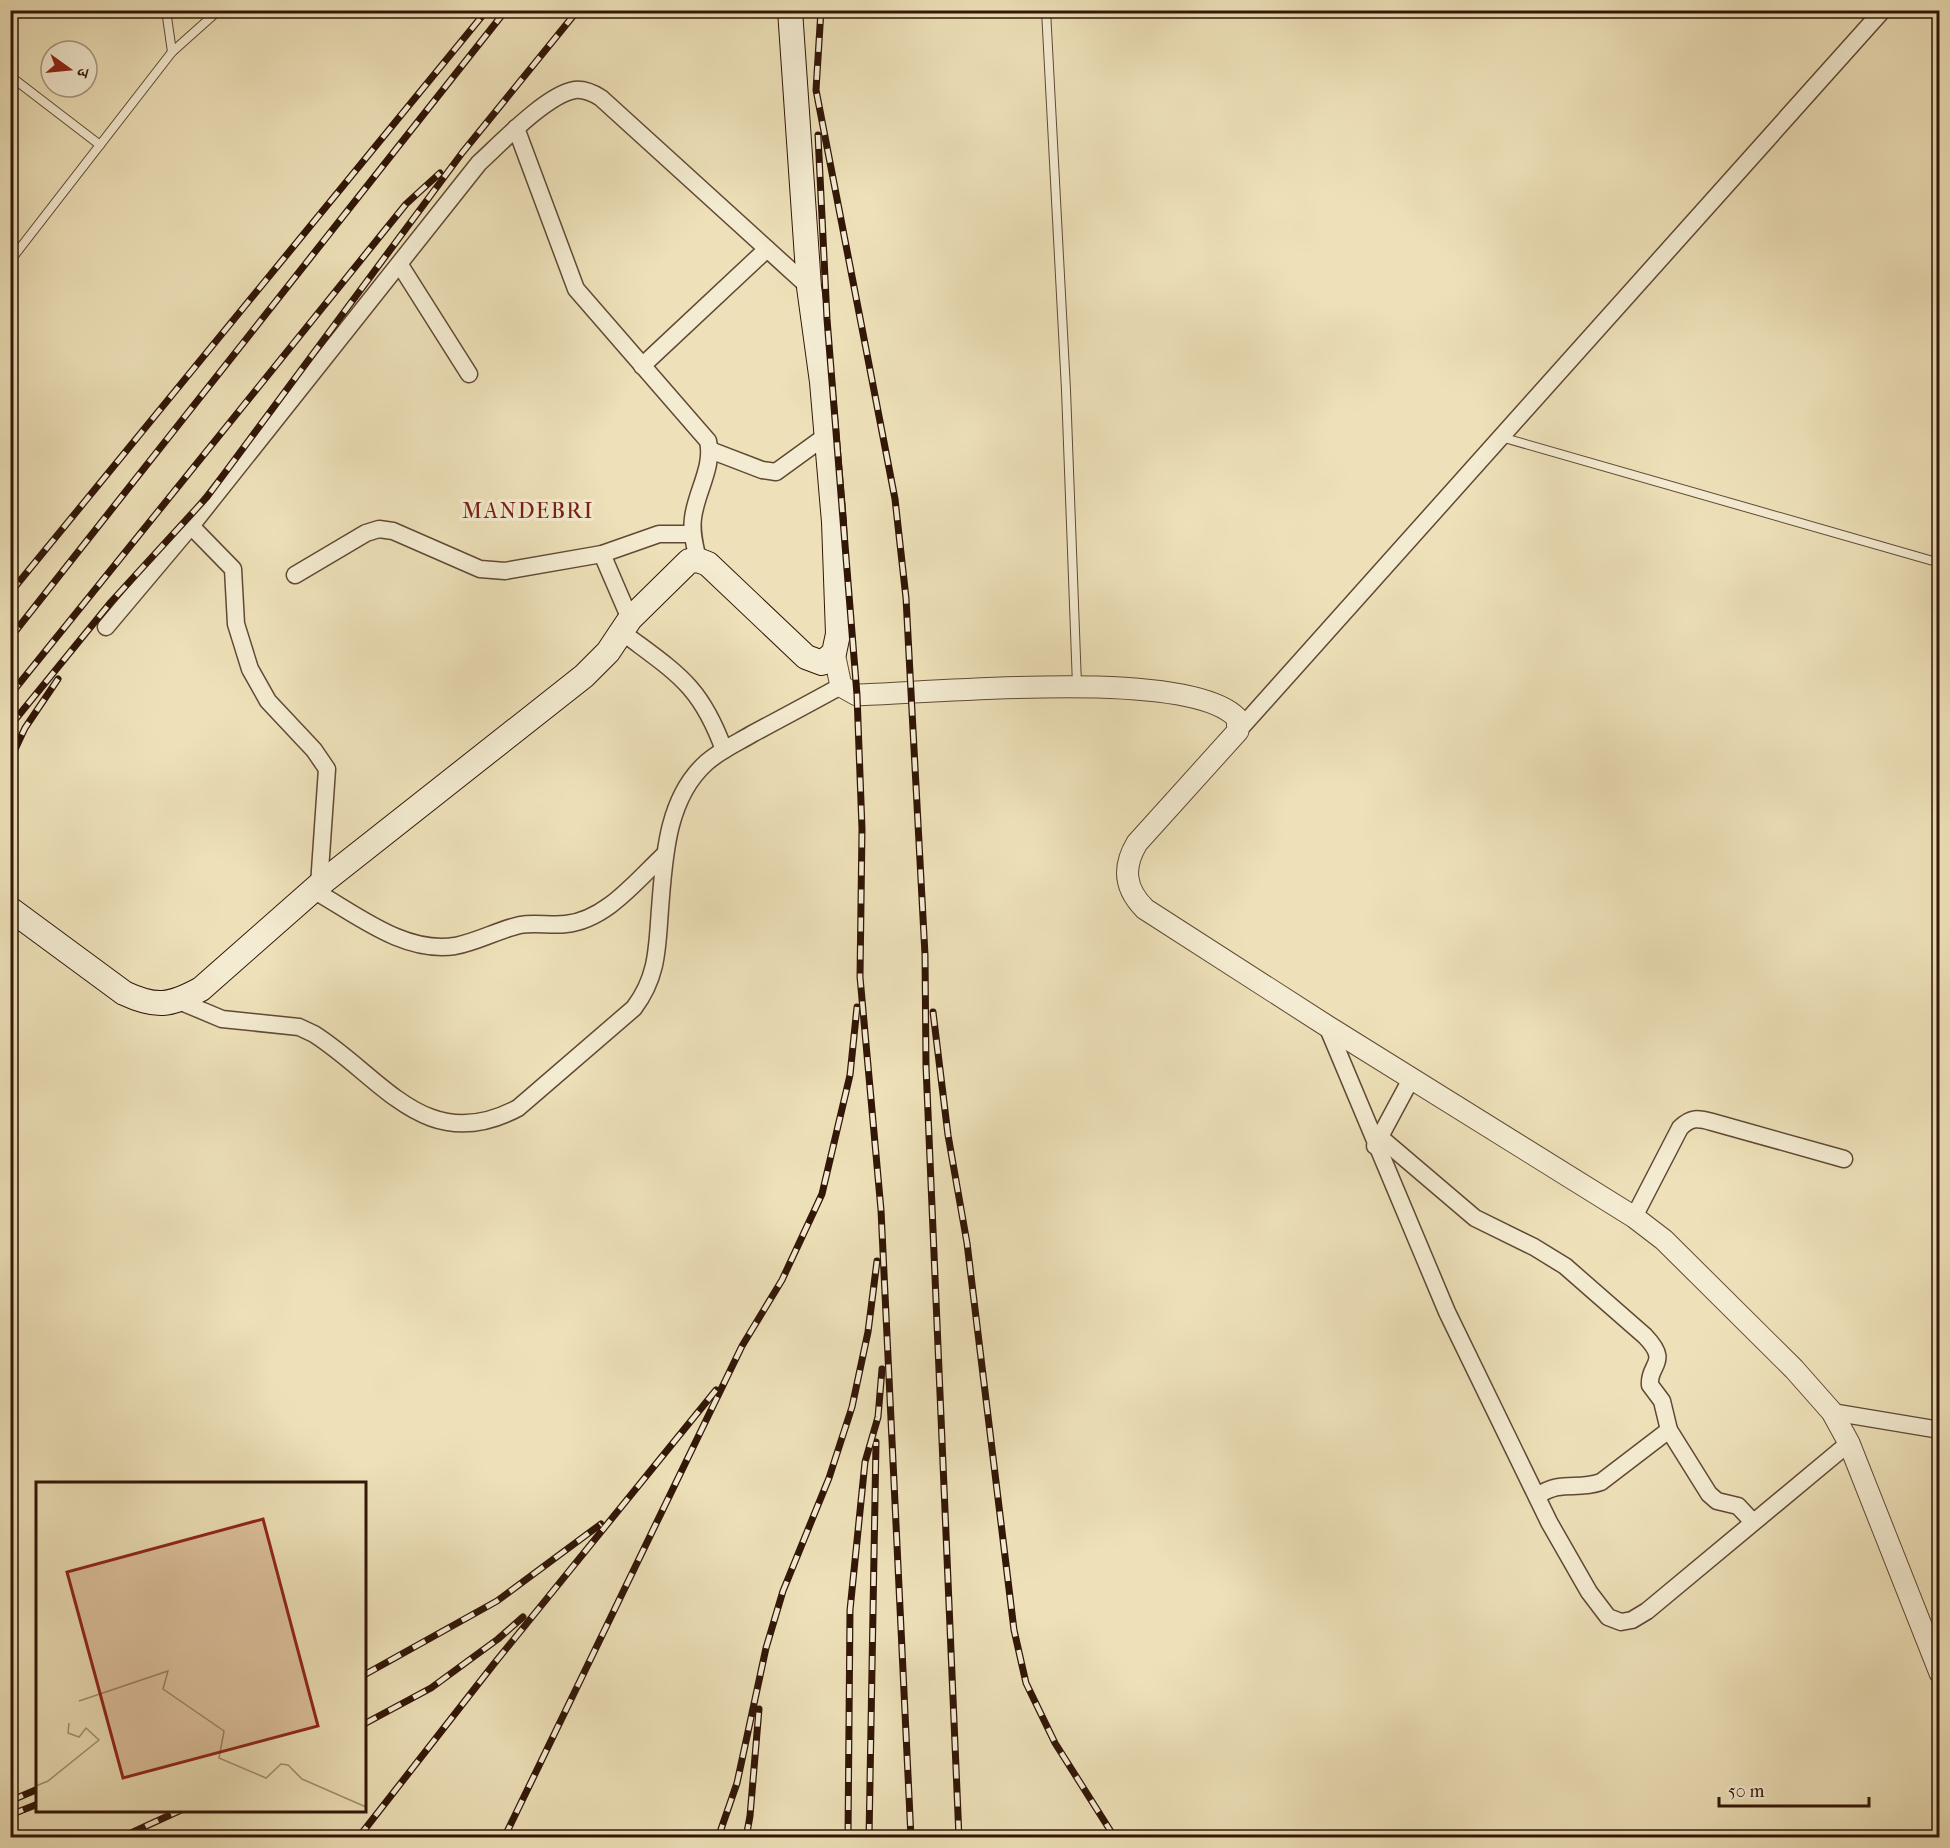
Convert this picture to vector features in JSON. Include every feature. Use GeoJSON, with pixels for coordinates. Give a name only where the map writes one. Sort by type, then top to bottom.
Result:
{"type":"FeatureCollection","features":[{"type":"Feature","properties":{"kind":"main road"},"geometry":{"type":"LineString","coordinates":[[10,909],[124,993],[142,1002],[159,1005],[179,1001],[201,989],[316,887],[584,676],[626,626],[689,561],[698,560],[718,573],[806,657],[822,663],[834,653],[838,634],[837,583],[827,435],[809,287],[790,10]]}},
{"type":"Feature","properties":{"kind":"street"},"geometry":{"type":"LineString","coordinates":[[1883,10],[1137,843],[1129,856],[1128,887],[1145,909],[1326,1026],[1634,1217],[1684,1259],[1794,1369],[1832,1412],[1849,1443],[1940,1673]]}},
{"type":"Feature","properties":{"kind":"street"},"geometry":{"type":"LineString","coordinates":[[106,627],[191,526],[479,163],[516,128],[548,103],[574,90],[589,91],[601,98],[809,287]]}},
{"type":"Feature","properties":{"kind":"street"},"geometry":{"type":"LineString","coordinates":[[516,128],[576,289],[708,441],[710,450],[695,507],[692,534],[698,560]]}},
{"type":"Feature","properties":{"kind":"street"},"geometry":{"type":"LineString","coordinates":[[642,366],[767,249]]}},
{"type":"Feature","properties":{"kind":"street"},"geometry":{"type":"LineString","coordinates":[[400,265],[469,374]]}},
{"type":"Feature","properties":{"kind":"street"},"geometry":{"type":"LineString","coordinates":[[710,450],[762,470],[776,472],[827,435]]}},
{"type":"Feature","properties":{"kind":"street"},"geometry":{"type":"LineString","coordinates":[[191,526],[233,569],[236,624],[259,688],[314,750],[327,769],[316,887],[399,939],[439,948],[458,945],[525,924],[565,924],[587,920],[604,910],[664,855]]}},
{"type":"Feature","properties":{"kind":"street"},"geometry":{"type":"LineString","coordinates":[[295,575],[366,533],[380,530],[393,531],[480,569],[505,571],[602,554],[658,534],[692,534]]}},
{"type":"Feature","properties":{"kind":"street"},"geometry":{"type":"LineString","coordinates":[[602,554],[626,626],[686,680],[698,694],[715,725],[724,750]]}},
{"type":"Feature","properties":{"kind":"street"},"geometry":{"type":"LineString","coordinates":[[834,653],[841,686],[857,695],[1077,686],[1147,690],[1202,700],[1232,712],[1237,718],[1238,731]]}},
{"type":"Feature","properties":{"kind":"street"},"geometry":{"type":"LineString","coordinates":[[179,1001],[222,1019],[299,1028],[314,1034],[417,1114],[446,1122],[474,1124],[496,1119],[518,1108],[634,1008],[646,992],[654,972],[664,855],[671,825],[681,799],[706,763],[724,750],[841,686]]}},
{"type":"Feature","properties":{"kind":"street"},"geometry":{"type":"LineString","coordinates":[[1326,1026],[1378,1142],[1447,1312],[1537,1496],[1588,1592],[1608,1617],[1621,1622],[1632,1620],[1647,1611],[1849,1443]]}},
{"type":"Feature","properties":{"kind":"street"},"geometry":{"type":"LineString","coordinates":[[1378,1142],[1411,1079]]}},
{"type":"Feature","properties":{"kind":"street"},"geometry":{"type":"LineString","coordinates":[[1634,1217],[1680,1128],[1688,1120],[1697,1118],[1844,1159]]}},
{"type":"Feature","properties":{"kind":"street"},"geometry":{"type":"LineString","coordinates":[[1378,1142],[1475,1218],[1534,1246],[1565,1266],[1646,1336],[1654,1345],[1657,1355],[1657,1364],[1650,1376],[1650,1385],[1662,1401],[1669,1430],[1713,1499],[1738,1506],[1753,1522]]}},
{"type":"Feature","properties":{"kind":"street"},"geometry":{"type":"LineString","coordinates":[[1832,1412],[1940,1430]]}},
{"type":"Feature","properties":{"kind":"street"},"geometry":{"type":"LineString","coordinates":[[1537,1496],[1556,1486],[1590,1486],[1601,1482],[1669,1430]]}},
{"type":"Feature","properties":{"kind":"lane"},"geometry":{"type":"LineString","coordinates":[[166,10],[172,52]]}},
{"type":"Feature","properties":{"kind":"lane"},"geometry":{"type":"LineString","coordinates":[[10,261],[172,52],[219,10]]}},
{"type":"Feature","properties":{"kind":"lane"},"geometry":{"type":"LineString","coordinates":[[1046,10],[1065,366],[1077,686]]}},
{"type":"Feature","properties":{"kind":"lane"},"geometry":{"type":"LineString","coordinates":[[10,76],[100,145]]}},
{"type":"Feature","properties":{"kind":"lane"},"geometry":{"type":"LineString","coordinates":[[1501,437],[1940,563]]}},
{"type":"Feature","properties":{"kind":"railway"},"geometry":{"type":"LineString","coordinates":[[10,593],[487,10]]}},
{"type":"Feature","properties":{"kind":"railway"},"geometry":{"type":"LineString","coordinates":[[10,638],[506,10]]}},
{"type":"Feature","properties":{"kind":"railway"},"geometry":{"type":"LineString","coordinates":[[10,726],[111,602],[207,497],[462,153],[578,10]]}},
{"type":"Feature","properties":{"kind":"railway"},"geometry":{"type":"LineString","coordinates":[[821,10],[816,90],[895,499],[906,598],[925,955],[926,1066],[959,1838]]}},
{"type":"Feature","properties":{"kind":"railway"},"geometry":{"type":"LineString","coordinates":[[818,135],[827,319],[857,695],[862,829],[860,977],[881,1210],[911,1838]]}},
{"type":"Feature","properties":{"kind":"railway"},"geometry":{"type":"LineString","coordinates":[[10,695],[406,204],[440,173]]}},
{"type":"Feature","properties":{"kind":"railway"},"geometry":{"type":"LineString","coordinates":[[10,760],[25,728],[58,679]]}},
{"type":"Feature","properties":{"kind":"railway"},"geometry":{"type":"LineString","coordinates":[[504,1838],[742,1346],[782,1280],[822,1194],[850,1075],[857,1007]]}},
{"type":"Feature","properties":{"kind":"railway"},"geometry":{"type":"LineString","coordinates":[[933,1012],[948,1135],[967,1243],[1014,1630],[1026,1683],[1055,1743],[1115,1838]]}},
{"type":"Feature","properties":{"kind":"railway"},"geometry":{"type":"LineString","coordinates":[[718,1838],[737,1783],[766,1648],[783,1591],[829,1478],[852,1407],[868,1332],[877,1261]]}},
{"type":"Feature","properties":{"kind":"railway"},"geometry":{"type":"LineString","coordinates":[[848,1838],[850,1610],[865,1462],[878,1417],[882,1369]]}},
{"type":"Feature","properties":{"kind":"railway"},"geometry":{"type":"LineString","coordinates":[[358,1838],[493,1665],[716,1390]]}},
{"type":"Feature","properties":{"kind":"railway"},"geometry":{"type":"LineString","coordinates":[[869,1838],[876,1442]]}},
{"type":"Feature","properties":{"kind":"railway"},"geometry":{"type":"LineString","coordinates":[[366,1674],[497,1601],[601,1524]]}},
{"type":"Feature","properties":{"kind":"railway"},"geometry":{"type":"LineString","coordinates":[[366,1723],[431,1688],[498,1639],[523,1617]]}},
{"type":"Feature","properties":{"kind":"railway"},"geometry":{"type":"LineString","coordinates":[[746,1838],[759,1709]]}},
{"type":"Feature","properties":{"kind":"railway"},"geometry":{"type":"LineString","coordinates":[[10,1801],[36,1790]]}},
{"type":"Feature","properties":{"kind":"railway"},"geometry":{"type":"LineString","coordinates":[[10,1815],[36,1805]]}},
{"type":"Feature","properties":{"kind":"railway"},"geometry":{"type":"LineString","coordinates":[[120,1838],[177,1812]]}},
{"type":"Feature","properties":{"kind":"district","name":"MANDEBRI"},"geometry":{"type":"Point","coordinates":[528,511]}}]}
